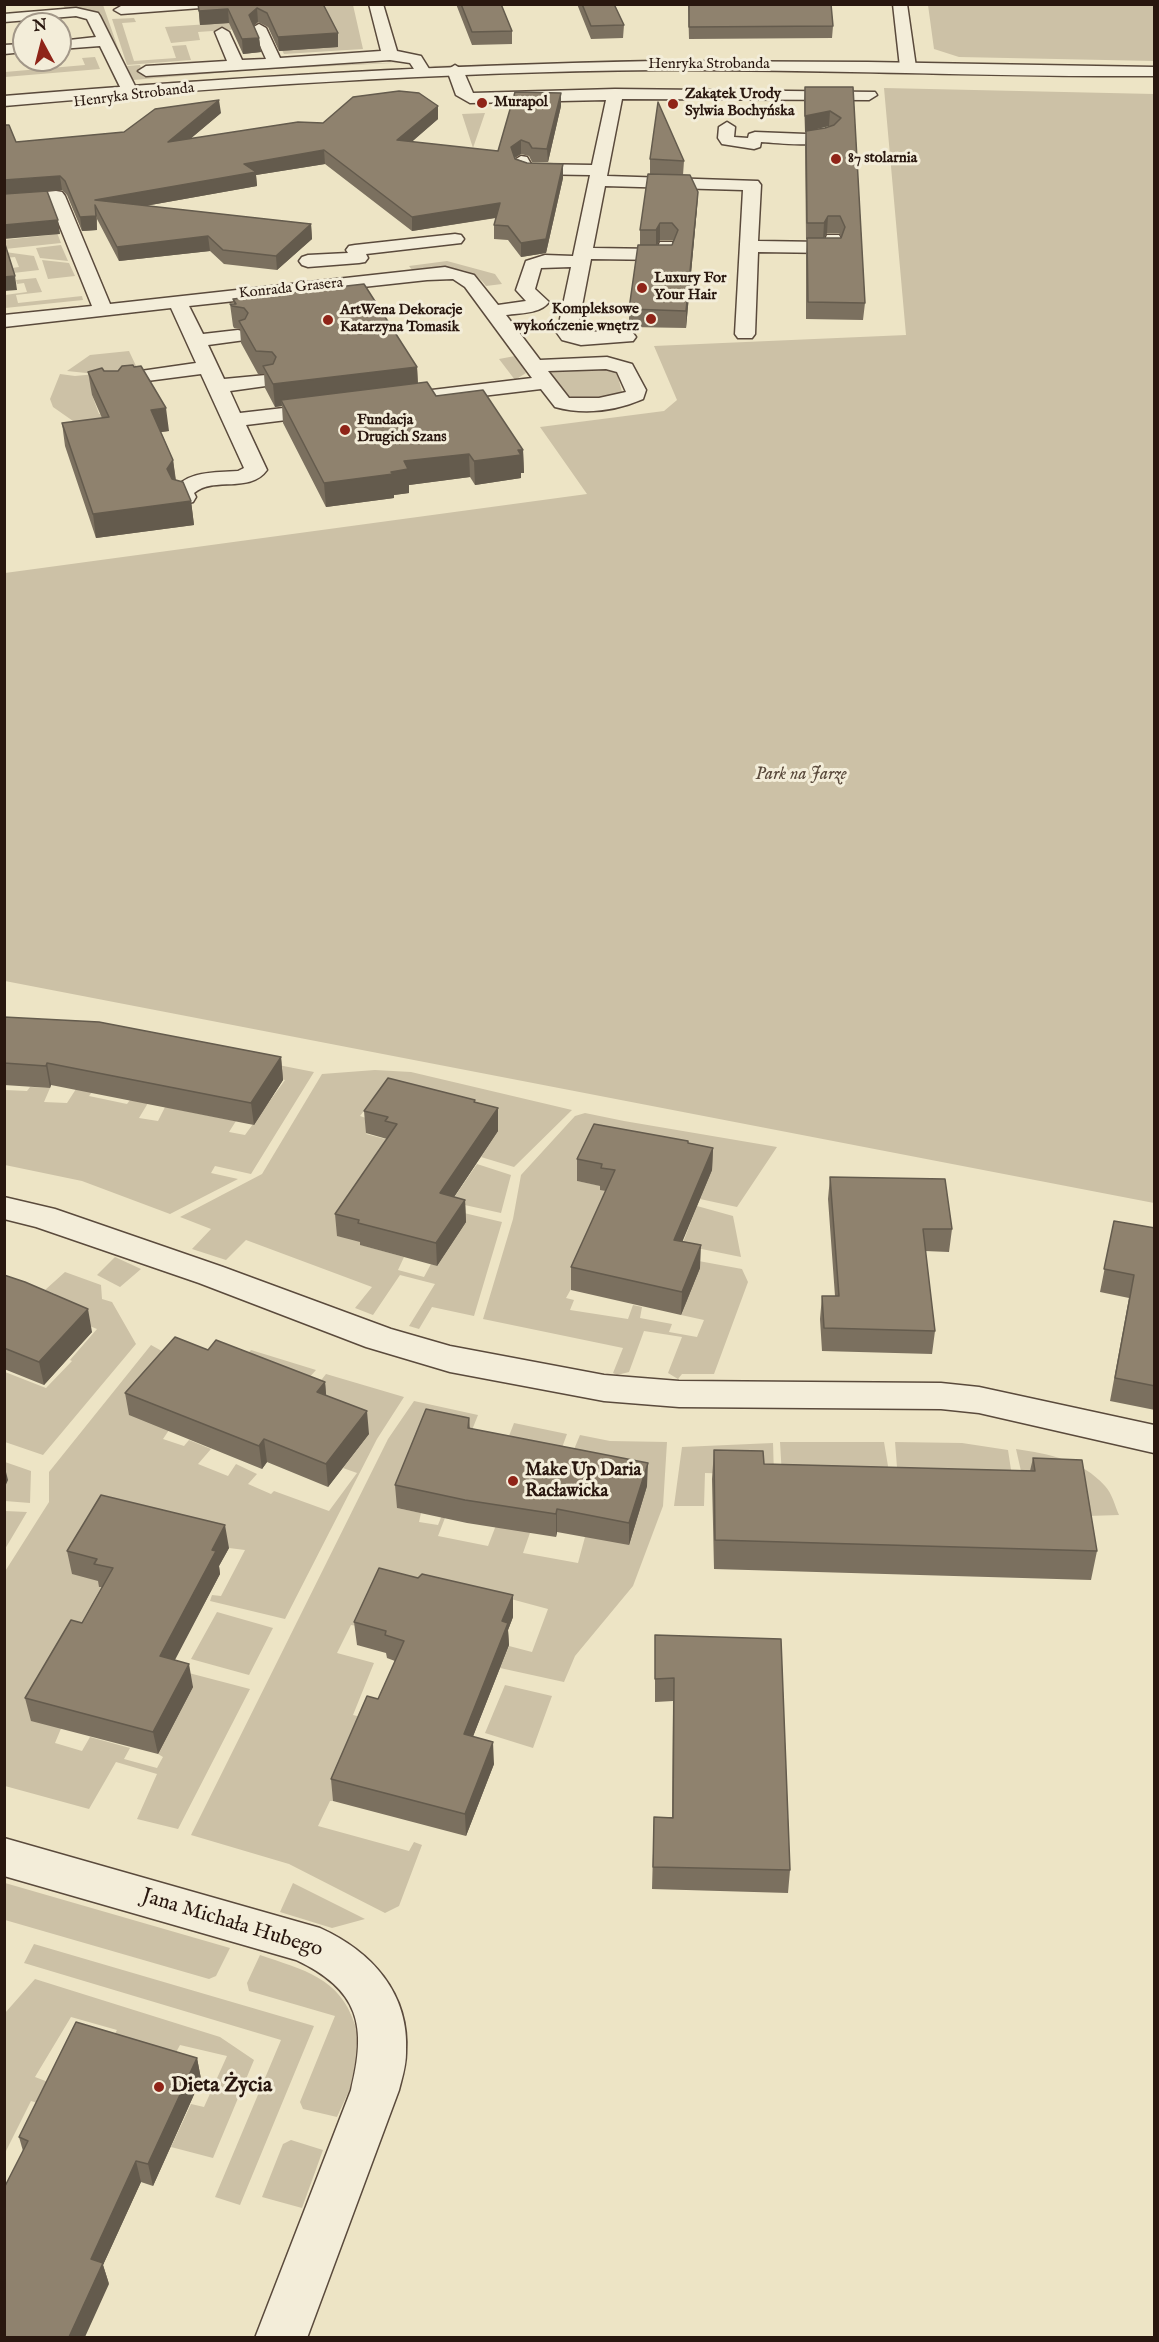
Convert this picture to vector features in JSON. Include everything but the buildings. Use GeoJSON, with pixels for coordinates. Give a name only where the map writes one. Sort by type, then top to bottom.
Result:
{"type":"FeatureCollection","features":[{"type":"Feature","properties":{"kind":"street"},"geometry":{"type":"LineString","coordinates":[[121,10],[201,4]]}},
{"type":"Feature","properties":{"kind":"street"},"geometry":{"type":"LineString","coordinates":[[376,4],[390,55]]}},
{"type":"Feature","properties":{"kind":"street"},"geometry":{"type":"LineString","coordinates":[[900,4],[908,67]]}},
{"type":"Feature","properties":{"kind":"street"},"geometry":{"type":"LineString","coordinates":[[4,18],[47,10],[81,12],[93,16],[116,73],[129,90]]}},
{"type":"Feature","properties":{"kind":"street"},"geometry":{"type":"LineString","coordinates":[[260,28],[275,62]]}},
{"type":"Feature","properties":{"kind":"street"},"geometry":{"type":"LineString","coordinates":[[222,32],[236,64]]}},
{"type":"Feature","properties":{"kind":"street"},"geometry":{"type":"LineString","coordinates":[[72,44],[104,41]]}},
{"type":"Feature","properties":{"kind":"street"},"geometry":{"type":"LineString","coordinates":[[146,71],[390,55],[416,59],[423,72]]}},
{"type":"Feature","properties":{"kind":"street","name":"Henryka Strobanda"},"geometry":{"type":"LineString","coordinates":[[4,101],[263,80],[455,70],[674,65],[1155,72]]}},
{"type":"Feature","properties":{"kind":"street"},"geometry":{"type":"LineString","coordinates":[[455,70],[464,95],[468,97],[615,94],[869,95]]}},
{"type":"Feature","properties":{"kind":"street","name":"Henryka Strobanda"},"geometry":{"type":"LineString","coordinates":[[4,112],[263,80]]}},
{"type":"Feature","properties":{"kind":"street"},"geometry":{"type":"LineString","coordinates":[[615,94],[567,333],[569,336],[581,339],[626,337]]}},
{"type":"Feature","properties":{"kind":"street"},"geometry":{"type":"LineString","coordinates":[[746,334],[755,118]]}},
{"type":"Feature","properties":{"kind":"street"},"geometry":{"type":"LineString","coordinates":[[727,128],[728,141],[815,138],[826,137],[830,133]]}},
{"type":"Feature","properties":{"kind":"street"},"geometry":{"type":"LineString","coordinates":[[521,169],[600,176],[753,184]]}},
{"type":"Feature","properties":{"kind":"street"},"geometry":{"type":"LineString","coordinates":[[4,201],[56,196],[103,310]]}},
{"type":"Feature","properties":{"kind":"street"},"geometry":{"type":"LineString","coordinates":[[308,261],[455,239]]}},
{"type":"Feature","properties":{"kind":"street"},"geometry":{"type":"LineString","coordinates":[[751,246],[833,248]]}},
{"type":"Feature","properties":{"kind":"street"},"geometry":{"type":"LineString","coordinates":[[494,310],[531,306],[539,302],[525,290],[533,264],[583,258],[665,255]]}},
{"type":"Feature","properties":{"kind":"street","name":"Konrada Grasera"},"geometry":{"type":"LineString","coordinates":[[4,321],[448,273],[466,277],[494,310],[540,374],[373,404]]}},
{"type":"Feature","properties":{"kind":"street"},"geometry":{"type":"LineString","coordinates":[[73,292],[96,290]]}},
{"type":"Feature","properties":{"kind":"street"},"geometry":{"type":"LineString","coordinates":[[178,302],[256,470],[246,476],[191,484],[183,492],[185,497]]}},
{"type":"Feature","properties":{"kind":"street"},"geometry":{"type":"LineString","coordinates":[[196,340],[238,336]]}},
{"type":"Feature","properties":{"kind":"street"},"geometry":{"type":"LineString","coordinates":[[114,387],[112,380],[120,378],[209,367]]}},
{"type":"Feature","properties":{"kind":"street"},"geometry":{"type":"LineString","coordinates":[[218,386],[266,381]]}},
{"type":"Feature","properties":{"kind":"street"},"geometry":{"type":"LineString","coordinates":[[233,420],[350,406]]}},
{"type":"Feature","properties":{"kind":"street"},"geometry":{"type":"LineString","coordinates":[[4,1208],[43,1217],[405,1346],[534,1376],[604,1388],[679,1394],[876,1394],[950,1397],[979,1400],[1154,1439]]}},
{"type":"Feature","properties":{"kind":"street","name":"Jana Michała Hubego"},"geometry":{"type":"LineString","coordinates":[[4,1857],[294,1939],[328,1951],[348,1966],[377,2006],[383,2029],[384,2051],[375,2090],[281,2337]]}},
{"type":"Feature","properties":{"kind":"green space"},"geometry":{"type":"Polygon","coordinates":[[[315,4],[353,5],[363,49],[284,54],[278,42],[315,4]]]}},
{"type":"Feature","properties":{"kind":"green space"},"geometry":{"type":"Polygon","coordinates":[[[63,5],[103,5],[124,65],[99,13],[87,10],[63,12],[65,8],[63,5]]]}},
{"type":"Feature","properties":{"kind":"green space"},"geometry":{"type":"Polygon","coordinates":[[[928,5],[1154,5],[1154,61],[959,57],[934,49],[928,5]]]}},
{"type":"Feature","properties":{"kind":"green space"},"geometry":{"type":"Polygon","coordinates":[[[134,18],[136,22],[122,23],[134,61],[176,58],[172,46],[186,45],[191,60],[127,65],[112,19],[134,18]]]}},
{"type":"Feature","properties":{"kind":"green space"},"geometry":{"type":"Polygon","coordinates":[[[282,19],[270,27],[198,32],[200,40],[171,43],[165,27],[282,19]]]}},
{"type":"Feature","properties":{"kind":"green space"},"geometry":{"type":"Polygon","coordinates":[[[95,57],[100,69],[72,71],[72,66],[85,65],[82,58],[95,57]]]}},
{"type":"Feature","properties":{"kind":"green space"},"geometry":{"type":"Polygon","coordinates":[[[693,59],[696,60],[429,66],[693,59]]]}},
{"type":"Feature","properties":{"kind":"green space"},"geometry":{"type":"Polygon","coordinates":[[[322,61],[323,65],[412,62],[254,70],[133,80],[127,66],[140,65],[144,77],[183,75],[182,70],[214,68],[215,72],[291,67],[290,63],[322,61]]]}},
{"type":"Feature","properties":{"kind":"green space"},"geometry":{"type":"Polygon","coordinates":[[[413,67],[144,85],[137,84],[413,67]]]}},
{"type":"Feature","properties":{"kind":"green space"},"geometry":{"type":"Polygon","coordinates":[[[12,71],[64,72],[5,77],[5,72],[12,71]]]}},
{"type":"Feature","properties":{"kind":"green space","name":"Park na Jarze"},"geometry":{"type":"Polygon","coordinates":[[[884,88],[1154,94],[1154,1203],[5,981],[5,573],[587,494],[540,427],[664,411],[677,400],[654,346],[906,335],[884,88]]]}},
{"type":"Feature","properties":{"kind":"green space"},"geometry":{"type":"Polygon","coordinates":[[[485,113],[473,148],[462,114],[485,113]]]}},
{"type":"Feature","properties":{"kind":"green space"},"geometry":{"type":"Polygon","coordinates":[[[49,212],[61,243],[5,249],[4,240],[50,235],[49,212]]]}},
{"type":"Feature","properties":{"kind":"green space"},"geometry":{"type":"Polygon","coordinates":[[[61,245],[68,261],[40,258],[36,248],[61,245]]]}},
{"type":"Feature","properties":{"kind":"green space"},"geometry":{"type":"Polygon","coordinates":[[[5,252],[34,256],[39,270],[13,273],[12,268],[19,267],[15,257],[5,258],[5,252]]]}},
{"type":"Feature","properties":{"kind":"green space"},"geometry":{"type":"Polygon","coordinates":[[[42,260],[69,263],[75,276],[48,279],[42,260]]]}},
{"type":"Feature","properties":{"kind":"green space"},"geometry":{"type":"Polygon","coordinates":[[[447,261],[495,274],[502,284],[486,286],[479,278],[462,270],[413,271],[409,266],[447,261]]]}},
{"type":"Feature","properties":{"kind":"green space"},"geometry":{"type":"Polygon","coordinates":[[[36,278],[42,292],[16,295],[18,303],[82,296],[83,300],[5,308],[5,295],[27,292],[24,283],[17,284],[16,280],[36,278]]]}},
{"type":"Feature","properties":{"kind":"green space"},"geometry":{"type":"Polygon","coordinates":[[[129,351],[137,368],[122,371],[171,368],[92,395],[99,414],[104,413],[106,418],[93,435],[53,407],[50,399],[60,374],[75,376],[96,374],[67,371],[90,355],[129,351]]]}},
{"type":"Feature","properties":{"kind":"green space"},"geometry":{"type":"Polygon","coordinates":[[[515,356],[526,373],[515,380],[499,359],[515,356]]]}},
{"type":"Feature","properties":{"kind":"green space"},"geometry":{"type":"Polygon","coordinates":[[[600,368],[617,373],[622,392],[596,400],[581,400],[569,396],[551,372],[600,368]]]}},
{"type":"Feature","properties":{"kind":"green space"},"geometry":{"type":"Polygon","coordinates":[[[217,1053],[314,1072],[251,1174],[215,1166],[211,1173],[238,1179],[170,1214],[82,1181],[5,1165],[5,1090],[27,1091],[30,1087],[50,1088],[44,1102],[67,1103],[76,1089],[92,1092],[89,1096],[127,1104],[130,1100],[148,1103],[139,1118],[158,1121],[165,1107],[236,1121],[229,1132],[245,1135],[285,1080],[209,1065],[217,1053]]]}},
{"type":"Feature","properties":{"kind":"green space"},"geometry":{"type":"Polygon","coordinates":[[[375,1070],[411,1072],[572,1110],[514,1167],[481,1157],[498,1131],[370,1103],[360,1116],[375,1121],[366,1134],[389,1140],[361,1245],[404,1257],[398,1270],[424,1277],[431,1264],[437,1266],[447,1209],[502,1222],[474,1316],[432,1307],[419,1329],[409,1326],[435,1284],[400,1275],[373,1315],[355,1308],[372,1287],[246,1240],[226,1260],[192,1249],[211,1229],[180,1217],[262,1174],[322,1074],[375,1070]]]}},
{"type":"Feature","properties":{"kind":"green space"},"geometry":{"type":"Polygon","coordinates":[[[585,1113],[777,1147],[737,1207],[700,1199],[711,1170],[577,1181],[602,1186],[624,1195],[566,1298],[574,1300],[570,1310],[628,1319],[633,1305],[642,1307],[640,1318],[672,1324],[669,1332],[697,1337],[704,1320],[681,1315],[699,1268],[677,1257],[742,1269],[748,1282],[714,1374],[682,1374],[678,1379],[668,1373],[682,1337],[644,1331],[629,1372],[617,1375],[613,1373],[623,1348],[483,1319],[513,1219],[521,1175],[575,1116],[585,1113]]]}},
{"type":"Feature","properties":{"kind":"green space"},"geometry":{"type":"Polygon","coordinates":[[[477,1164],[511,1175],[501,1213],[451,1202],[477,1164]]]}},
{"type":"Feature","properties":{"kind":"green space"},"geometry":{"type":"Polygon","coordinates":[[[697,1206],[733,1216],[741,1257],[682,1245],[697,1206]]]}},
{"type":"Feature","properties":{"kind":"green space"},"geometry":{"type":"Polygon","coordinates":[[[115,1257],[141,1269],[120,1287],[97,1275],[115,1257]]]}},
{"type":"Feature","properties":{"kind":"green space"},"geometry":{"type":"Polygon","coordinates":[[[65,1272],[101,1285],[102,1299],[112,1302],[136,1344],[43,1455],[5,1442],[5,1372],[46,1388],[72,1361],[70,1360],[97,1329],[53,1311],[49,1300],[55,1294],[45,1290],[65,1272]]]}},
{"type":"Feature","properties":{"kind":"green space"},"geometry":{"type":"Polygon","coordinates":[[[151,1345],[178,1360],[173,1424],[163,1439],[184,1446],[189,1440],[211,1449],[198,1464],[228,1476],[236,1464],[257,1474],[248,1484],[271,1494],[274,1491],[329,1511],[357,1473],[343,1468],[369,1434],[320,1415],[308,1397],[326,1374],[404,1397],[377,1439],[285,1619],[210,1601],[212,1595],[221,1596],[245,1550],[229,1548],[102,1582],[118,1591],[55,1743],[82,1751],[90,1737],[130,1748],[124,1759],[157,1768],[163,1757],[158,1754],[185,1672],[250,1689],[178,1829],[137,1819],[157,1774],[116,1762],[89,1809],[5,1786],[4,1573],[49,1502],[49,1472],[151,1345]]]}},
{"type":"Feature","properties":{"kind":"green space"},"geometry":{"type":"Polygon","coordinates":[[[251,1350],[316,1370],[299,1389],[237,1365],[251,1350]]]}},
{"type":"Feature","properties":{"kind":"green space"},"geometry":{"type":"Polygon","coordinates":[[[414,1401],[478,1415],[464,1450],[397,1508],[421,1513],[419,1522],[438,1525],[444,1510],[448,1510],[438,1536],[488,1546],[498,1520],[532,1527],[523,1553],[578,1563],[585,1537],[570,1459],[580,1435],[610,1441],[667,1442],[663,1506],[633,1586],[575,1656],[564,1682],[500,1668],[509,1646],[532,1652],[548,1609],[470,1588],[365,1627],[351,1625],[337,1653],[374,1663],[353,1715],[369,1719],[333,1801],[330,1801],[318,1826],[409,1851],[414,1842],[422,1845],[399,1906],[385,1913],[289,1864],[191,1835],[388,1439],[414,1401]]]}},
{"type":"Feature","properties":{"kind":"green space"},"geometry":{"type":"Polygon","coordinates":[[[514,1423],[567,1434],[556,1464],[502,1454],[514,1423]]]}},
{"type":"Feature","properties":{"kind":"green space"},"geometry":{"type":"Polygon","coordinates":[[[780,1442],[884,1442],[890,1478],[782,1476],[780,1442]]]}},
{"type":"Feature","properties":{"kind":"green space"},"geometry":{"type":"Polygon","coordinates":[[[895,1442],[962,1443],[1008,1450],[1013,1483],[898,1480],[895,1442]]]}},
{"type":"Feature","properties":{"kind":"green space"},"geometry":{"type":"Polygon","coordinates":[[[773,1443],[774,1475],[705,1473],[704,1506],[674,1506],[682,1447],[773,1443]]]}},
{"type":"Feature","properties":{"kind":"green space"},"geometry":{"type":"Polygon","coordinates":[[[1016,1449],[1053,1456],[1086,1470],[1107,1489],[1119,1515],[1088,1516],[1023,1480],[1016,1449]]]}},
{"type":"Feature","properties":{"kind":"green space"},"geometry":{"type":"Polygon","coordinates":[[[5,1462],[31,1471],[30,1503],[5,1501],[5,1462]]]}},
{"type":"Feature","properties":{"kind":"green space"},"geometry":{"type":"Polygon","coordinates":[[[4,1511],[27,1512],[5,1549],[4,1511]]]}},
{"type":"Feature","properties":{"kind":"green space"},"geometry":{"type":"Polygon","coordinates":[[[217,1612],[273,1628],[249,1675],[191,1659],[217,1612]]]}},
{"type":"Feature","properties":{"kind":"green space"},"geometry":{"type":"Polygon","coordinates":[[[505,1685],[552,1696],[533,1748],[485,1733],[505,1685]]]}},
{"type":"Feature","properties":{"kind":"green space"},"geometry":{"type":"Polygon","coordinates":[[[4,1883],[230,1948],[216,1976],[209,1979],[5,1920],[4,1883]]]}},
{"type":"Feature","properties":{"kind":"green space"},"geometry":{"type":"Polygon","coordinates":[[[293,1883],[365,1919],[332,1928],[280,1912],[293,1883]]]}},
{"type":"Feature","properties":{"kind":"green space"},"geometry":{"type":"Polygon","coordinates":[[[34,1944],[314,2026],[240,2205],[215,2197],[281,2040],[24,1963],[34,1944]]]}},
{"type":"Feature","properties":{"kind":"green space"},"geometry":{"type":"Polygon","coordinates":[[[260,1955],[318,1978],[340,1996],[348,2009],[358,2035],[360,2056],[354,2079],[337,2117],[303,2109],[300,2102],[335,2016],[249,1991],[247,1983],[260,1955]]]}},
{"type":"Feature","properties":{"kind":"green space"},"geometry":{"type":"Polygon","coordinates":[[[35,1979],[220,2037],[254,2060],[213,2158],[171,2147],[191,2104],[204,2107],[227,2056],[180,2045],[167,2069],[105,2051],[117,2030],[71,2017],[35,2077],[61,2087],[51,2107],[31,2101],[5,2153],[5,2013],[35,1979]]]}},
{"type":"Feature","properties":{"kind":"green space"},"geometry":{"type":"Polygon","coordinates":[[[291,2140],[323,2150],[302,2208],[262,2197],[283,2144],[291,2140]]]}},
{"type":"Feature","properties":{"kind":"place","name":"Murapol"},"geometry":{"type":"Point","coordinates":[482,103]}},
{"type":"Feature","properties":{"kind":"place","name":"Zakątek Urody Sylwia Bochyńska"},"geometry":{"type":"Point","coordinates":[673,104]}},
{"type":"Feature","properties":{"kind":"place","name":"87 stolarnia"},"geometry":{"type":"Point","coordinates":[836,159]}},
{"type":"Feature","properties":{"kind":"place","name":"Luxury For Your Hair"},"geometry":{"type":"Point","coordinates":[642,288]}},
{"type":"Feature","properties":{"kind":"place","name":"Kompleksowe wykończenie wnętrz"},"geometry":{"type":"Point","coordinates":[651,319]}},
{"type":"Feature","properties":{"kind":"place","name":"ArtWena Dekoracje Katarzyna Tomasik"},"geometry":{"type":"Point","coordinates":[328,320]}},
{"type":"Feature","properties":{"kind":"place","name":"Fundacja Drugich Szans"},"geometry":{"type":"Point","coordinates":[345,430]}},
{"type":"Feature","properties":{"kind":"place","name":"Make Up Daria Racławicka"},"geometry":{"type":"Point","coordinates":[513,1481]}},
{"type":"Feature","properties":{"kind":"place","name":"Dieta Życia"},"geometry":{"type":"Point","coordinates":[159,2087]}}]}
